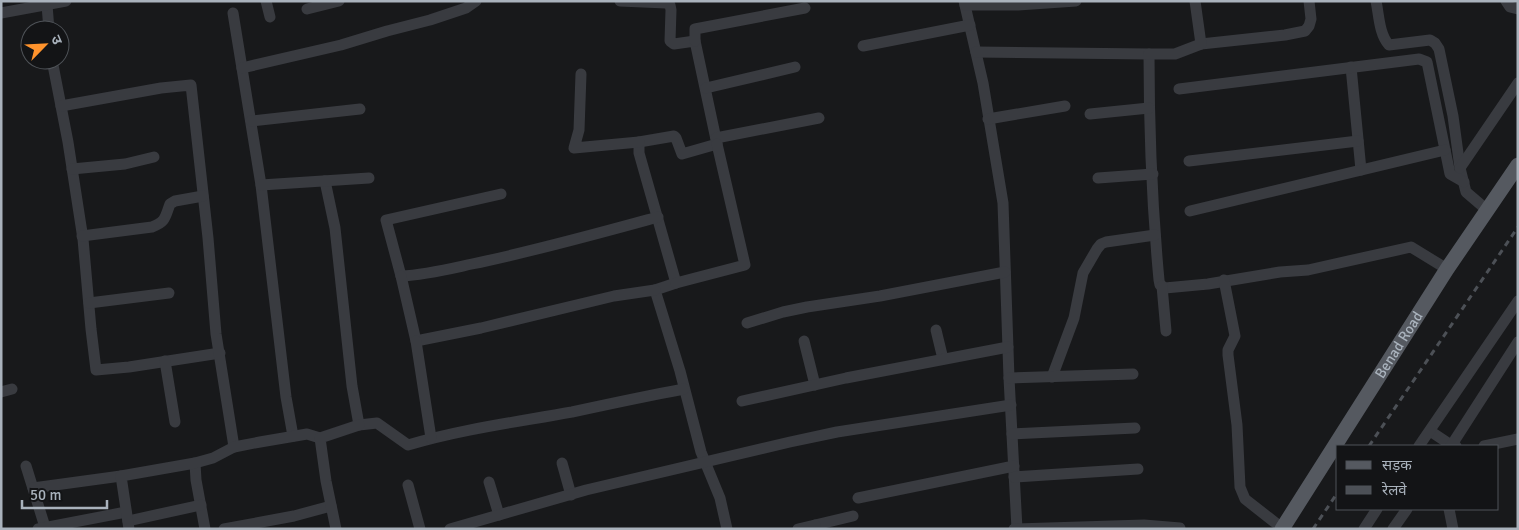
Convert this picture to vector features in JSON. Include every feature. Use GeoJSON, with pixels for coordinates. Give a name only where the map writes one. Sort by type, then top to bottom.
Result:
{"type":"FeatureCollection","features":[{"type":"Feature","properties":{"kind":"main road","name":"Benad Road"},"geometry":{"type":"LineString","coordinates":[[1282,529],[1447,269],[1518,165]]}},
{"type":"Feature","properties":{"kind":"street"},"geometry":{"type":"LineString","coordinates":[[1,13],[66,1]]}},
{"type":"Feature","properties":{"kind":"street"},"geometry":{"type":"LineString","coordinates":[[266,1],[270,17]]}},
{"type":"Feature","properties":{"kind":"street"},"geometry":{"type":"LineString","coordinates":[[307,9],[338,1]]}},
{"type":"Feature","properties":{"kind":"street"},"geometry":{"type":"LineString","coordinates":[[242,68],[341,45],[430,20],[466,8],[476,1]]}},
{"type":"Feature","properties":{"kind":"street"},"geometry":{"type":"LineString","coordinates":[[620,1],[666,3],[670,5],[672,10],[670,41],[674,44],[695,41]]}},
{"type":"Feature","properties":{"kind":"street"},"geometry":{"type":"LineString","coordinates":[[1076,1],[1018,5],[964,3],[984,83],[988,119],[1003,203],[1016,529],[1144,525],[1180,528]]}},
{"type":"Feature","properties":{"kind":"street"},"geometry":{"type":"LineString","coordinates":[[1194,1],[1201,44]]}},
{"type":"Feature","properties":{"kind":"street"},"geometry":{"type":"LineString","coordinates":[[976,52],[1174,54],[1201,44],[1305,31],[1311,19],[1308,1]]}},
{"type":"Feature","properties":{"kind":"street"},"geometry":{"type":"LineString","coordinates":[[1376,1],[1385,41],[1389,45],[1430,40],[1439,49],[1466,192],[1487,210]]}},
{"type":"Feature","properties":{"kind":"street"},"geometry":{"type":"LineString","coordinates":[[1506,1],[1510,7],[1518,9]]}},
{"type":"Feature","properties":{"kind":"street"},"geometry":{"type":"LineString","coordinates":[[47,5],[48,20]]}},
{"type":"Feature","properties":{"kind":"street"},"geometry":{"type":"LineString","coordinates":[[416,341],[481,328],[614,296],[655,290],[745,265],[716,141],[695,41],[695,29],[805,8]]}},
{"type":"Feature","properties":{"kind":"street"},"geometry":{"type":"LineString","coordinates":[[233,13],[261,185],[286,397],[293,436]]}},
{"type":"Feature","properties":{"kind":"street"},"geometry":{"type":"LineString","coordinates":[[863,46],[970,25]]}},
{"type":"Feature","properties":{"kind":"street"},"geometry":{"type":"LineString","coordinates":[[1149,54],[1149,108],[1155,235],[1158,280],[1162,286],[1166,331]]}},
{"type":"Feature","properties":{"kind":"street"},"geometry":{"type":"LineString","coordinates":[[1179,89],[1418,59],[1426,62],[1450,174],[1464,182]]}},
{"type":"Feature","properties":{"kind":"street"},"geometry":{"type":"LineString","coordinates":[[706,88],[795,67]]}},
{"type":"Feature","properties":{"kind":"street"},"geometry":{"type":"LineString","coordinates":[[1351,67],[1361,170]]}},
{"type":"Feature","properties":{"kind":"street"},"geometry":{"type":"LineString","coordinates":[[54,70],[82,236],[96,370],[220,353]]}},
{"type":"Feature","properties":{"kind":"street"},"geometry":{"type":"LineString","coordinates":[[581,74],[579,130],[574,148],[638,142],[674,136],[682,154],[716,141],[819,118]]}},
{"type":"Feature","properties":{"kind":"street"},"geometry":{"type":"LineString","coordinates":[[1460,168],[1518,83]]}},
{"type":"Feature","properties":{"kind":"street"},"geometry":{"type":"LineString","coordinates":[[61,106],[161,88],[191,85],[216,334],[234,447]]}},
{"type":"Feature","properties":{"kind":"street"},"geometry":{"type":"LineString","coordinates":[[988,119],[1065,106]]}},
{"type":"Feature","properties":{"kind":"street"},"geometry":{"type":"LineString","coordinates":[[1090,114],[1149,108]]}},
{"type":"Feature","properties":{"kind":"street"},"geometry":{"type":"LineString","coordinates":[[251,121],[360,110]]}},
{"type":"Feature","properties":{"kind":"street"},"geometry":{"type":"LineString","coordinates":[[1189,161],[1358,141]]}},
{"type":"Feature","properties":{"kind":"street"},"geometry":{"type":"LineString","coordinates":[[638,142],[676,283]]}},
{"type":"Feature","properties":{"kind":"street"},"geometry":{"type":"LineString","coordinates":[[1190,211],[1445,150]]}},
{"type":"Feature","properties":{"kind":"street"},"geometry":{"type":"LineString","coordinates":[[72,169],[125,164],[154,157]]}},
{"type":"Feature","properties":{"kind":"street"},"geometry":{"type":"LineString","coordinates":[[1098,178],[1153,174]]}},
{"type":"Feature","properties":{"kind":"street"},"geometry":{"type":"LineString","coordinates":[[261,185],[369,178]]}},
{"type":"Feature","properties":{"kind":"street"},"geometry":{"type":"LineString","coordinates":[[325,181],[335,228],[352,386],[359,425]]}},
{"type":"Feature","properties":{"kind":"street"},"geometry":{"type":"LineString","coordinates":[[431,438],[416,341],[386,220],[501,194]]}},
{"type":"Feature","properties":{"kind":"street"},"geometry":{"type":"LineString","coordinates":[[82,236],[152,227],[164,220],[170,204],[175,201],[203,196]]}},
{"type":"Feature","properties":{"kind":"street"},"geometry":{"type":"LineString","coordinates":[[401,276],[416,275],[492,260],[658,217]]}},
{"type":"Feature","properties":{"kind":"street"},"geometry":{"type":"LineString","coordinates":[[1052,377],[1074,318],[1083,273],[1097,249],[1106,242],[1155,235]]}},
{"type":"Feature","properties":{"kind":"street"},"geometry":{"type":"LineString","coordinates":[[1162,286],[1165,288],[1208,284],[1280,272],[1308,270],[1411,246],[1447,269]]}},
{"type":"Feature","properties":{"kind":"street"},"geometry":{"type":"LineString","coordinates":[[747,323],[807,307],[880,296],[1005,272]]}},
{"type":"Feature","properties":{"kind":"street"},"geometry":{"type":"LineString","coordinates":[[1224,280],[1235,336],[1228,350],[1228,355],[1237,425],[1240,487],[1245,499],[1282,529]]}},
{"type":"Feature","properties":{"kind":"street"},"geometry":{"type":"LineString","coordinates":[[655,290],[680,371],[700,452],[720,498],[728,529]]}},
{"type":"Feature","properties":{"kind":"street"},"geometry":{"type":"LineString","coordinates":[[89,303],[169,293]]}},
{"type":"Feature","properties":{"kind":"street"},"geometry":{"type":"LineString","coordinates":[[1420,445],[1518,301]]}},
{"type":"Feature","properties":{"kind":"street"},"geometry":{"type":"LineString","coordinates":[[936,330],[943,359]]}},
{"type":"Feature","properties":{"kind":"street"},"geometry":{"type":"LineString","coordinates":[[804,341],[814,385]]}},
{"type":"Feature","properties":{"kind":"street"},"geometry":{"type":"LineString","coordinates":[[1454,445],[1518,342]]}},
{"type":"Feature","properties":{"kind":"street"},"geometry":{"type":"LineString","coordinates":[[742,401],[1008,347]]}},
{"type":"Feature","properties":{"kind":"street"},"geometry":{"type":"LineString","coordinates":[[166,361],[176,422]]}},
{"type":"Feature","properties":{"kind":"street"},"geometry":{"type":"LineString","coordinates":[[1009,378],[1133,374]]}},
{"type":"Feature","properties":{"kind":"street"},"geometry":{"type":"LineString","coordinates":[[33,488],[121,476],[195,463],[213,458],[234,447],[307,434],[320,438],[359,425],[377,423],[408,445],[492,425],[582,410],[684,389]]}},
{"type":"Feature","properties":{"kind":"street"},"geometry":{"type":"LineString","coordinates":[[450,529],[586,490],[837,432],[1011,405]]}},
{"type":"Feature","properties":{"kind":"street"},"geometry":{"type":"LineString","coordinates":[[1012,434],[1135,428]]}},
{"type":"Feature","properties":{"kind":"street"},"geometry":{"type":"LineString","coordinates":[[1430,431],[1451,445]]}},
{"type":"Feature","properties":{"kind":"street"},"geometry":{"type":"LineString","coordinates":[[320,438],[326,481],[336,529]]}},
{"type":"Feature","properties":{"kind":"street"},"geometry":{"type":"LineString","coordinates":[[1489,445],[1518,439]]}},
{"type":"Feature","properties":{"kind":"street"},"geometry":{"type":"LineString","coordinates":[[195,463],[196,480],[205,529]]}},
{"type":"Feature","properties":{"kind":"street"},"geometry":{"type":"LineString","coordinates":[[562,463],[571,495]]}},
{"type":"Feature","properties":{"kind":"street"},"geometry":{"type":"LineString","coordinates":[[26,466],[33,488],[41,528],[128,520],[201,505]]}},
{"type":"Feature","properties":{"kind":"street"},"geometry":{"type":"LineString","coordinates":[[858,498],[1014,471],[1138,469]]}},
{"type":"Feature","properties":{"kind":"street"},"geometry":{"type":"LineString","coordinates":[[121,476],[128,520]]}},
{"type":"Feature","properties":{"kind":"street"},"geometry":{"type":"LineString","coordinates":[[489,482],[499,515]]}},
{"type":"Feature","properties":{"kind":"street"},"geometry":{"type":"LineString","coordinates":[[408,485],[420,529]]}},
{"type":"Feature","properties":{"kind":"street"},"geometry":{"type":"LineString","coordinates":[[224,529],[294,516],[332,506]]}},
{"type":"Feature","properties":{"kind":"street"},"geometry":{"type":"LineString","coordinates":[[1364,529],[1376,510]]}},
{"type":"Feature","properties":{"kind":"street"},"geometry":{"type":"LineString","coordinates":[[1393,529],[1406,510]]}},
{"type":"Feature","properties":{"kind":"street"},"geometry":{"type":"LineString","coordinates":[[1449,510],[1453,529]]}},
{"type":"Feature","properties":{"kind":"street"},"geometry":{"type":"LineString","coordinates":[[798,529],[815,527],[853,516]]}},
{"type":"Feature","properties":{"kind":"railway"},"geometry":{"type":"LineString","coordinates":[[1370,445],[1518,227]]}},
{"type":"Feature","properties":{"kind":"railway"},"geometry":{"type":"LineString","coordinates":[[1313,529],[1336,495]]}}]}
